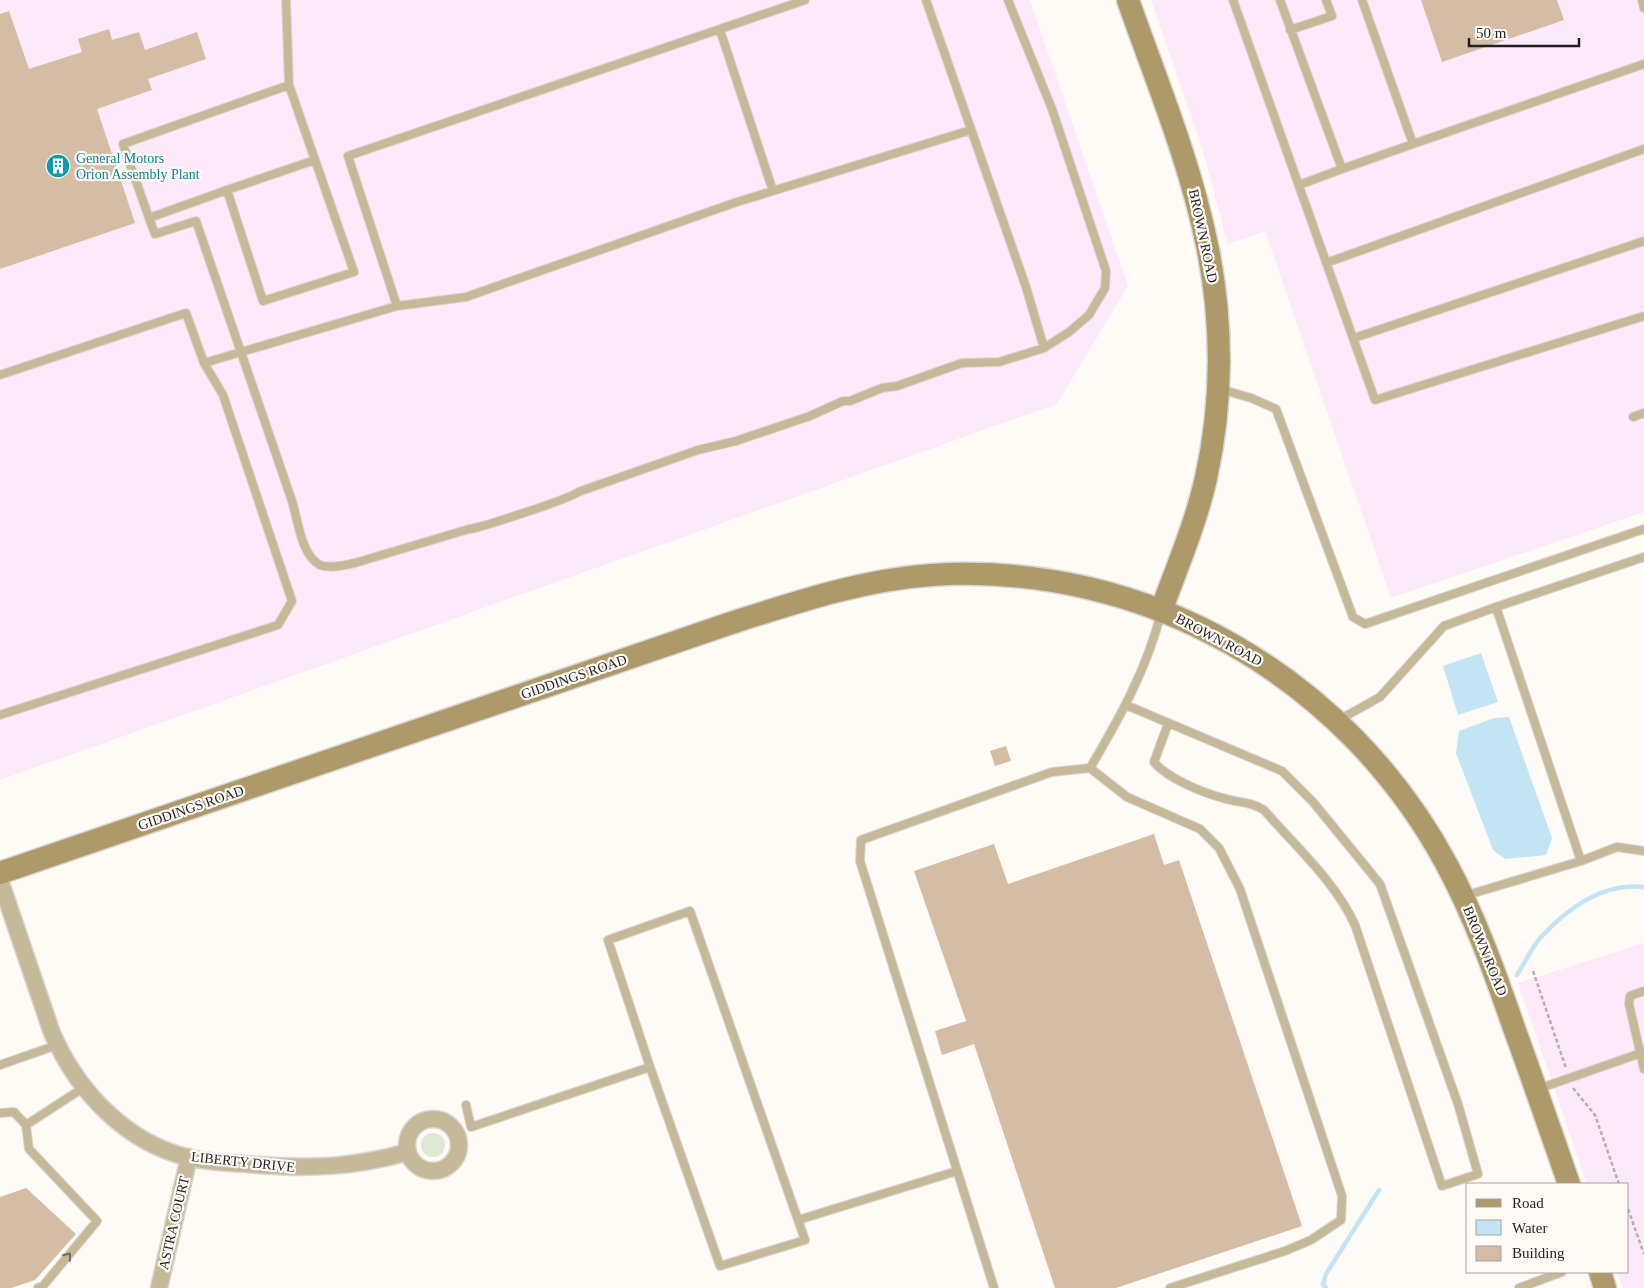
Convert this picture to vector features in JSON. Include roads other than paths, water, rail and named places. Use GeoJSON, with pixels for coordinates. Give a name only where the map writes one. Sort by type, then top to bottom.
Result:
{"type":"FeatureCollection","features":[{"type":"Feature","properties":{"kind":"main road","name":"BROWN ROAD"},"geometry":{"type":"LineString","coordinates":[[1128,0],[1191,183],[1202,223],[1216,306],[1219,348],[1218,388],[1212,445],[1202,493],[1161,611],[1197,626],[1254,657],[1284,677],[1337,721],[1377,762],[1412,808],[1447,864],[1490,961],[1569,1183]]}},
{"type":"Feature","properties":{"kind":"main road","name":"GIDDINGS ROAD"},"geometry":{"type":"LineString","coordinates":[[0,873],[731,623],[851,587],[932,576],[1005,576],[1080,587],[1161,611]]}},
{"type":"Feature","properties":{"kind":"main road"},"geometry":{"type":"LineString","coordinates":[[1600,1273],[1605,1288]]}},
{"type":"Feature","properties":{"kind":"street","name":"LIBERTY DRIVE"},"geometry":{"type":"LineString","coordinates":[[0,880],[57,1045],[83,1088],[105,1111],[129,1130],[155,1145],[189,1157],[220,1162],[313,1168],[349,1166],[408,1152]]}},
{"type":"Feature","properties":{"kind":"street","name":"ASTRA COURT"},"geometry":{"type":"LineString","coordinates":[[159,1288],[189,1157]]}},
{"type":"Feature","properties":{"kind":"lane"},"geometry":{"type":"LineString","coordinates":[[227,190],[264,301],[354,272],[289,85],[286,0]]}},
{"type":"Feature","properties":{"kind":"lane"},"geometry":{"type":"LineString","coordinates":[[397,306],[348,156],[805,0]]}},
{"type":"Feature","properties":{"kind":"lane"},"geometry":{"type":"LineString","coordinates":[[926,0],[1026,287],[1044,348]]}},
{"type":"Feature","properties":{"kind":"lane"},"geometry":{"type":"LineString","coordinates":[[289,85],[123,144],[155,234],[196,221],[292,501],[306,548],[314,560],[321,565],[338,566],[479,528],[504,518],[510,518],[541,505],[573,497],[578,492],[621,476],[810,416],[843,401],[850,401],[882,388],[897,386],[962,362],[999,362],[1044,348],[1070,332],[1088,315],[1105,288],[1106,271],[1052,109],[1008,0]]}},
{"type":"Feature","properties":{"kind":"lane"},"geometry":{"type":"LineString","coordinates":[[1233,0],[1375,400],[1644,316]]}},
{"type":"Feature","properties":{"kind":"lane"},"geometry":{"type":"LineString","coordinates":[[1280,0],[1342,169]]}},
{"type":"Feature","properties":{"kind":"lane"},"geometry":{"type":"LineString","coordinates":[[1290,30],[1332,16],[1326,0]]}},
{"type":"Feature","properties":{"kind":"lane"},"geometry":{"type":"LineString","coordinates":[[1362,0],[1413,144]]}},
{"type":"Feature","properties":{"kind":"lane"},"geometry":{"type":"LineString","coordinates":[[1642,0],[1644,8]]}},
{"type":"Feature","properties":{"kind":"lane"},"geometry":{"type":"LineString","coordinates":[[720,30],[773,191]]}},
{"type":"Feature","properties":{"kind":"lane"},"geometry":{"type":"LineString","coordinates":[[1299,185],[1644,64]]}},
{"type":"Feature","properties":{"kind":"lane"},"geometry":{"type":"LineString","coordinates":[[204,363],[397,306],[466,297],[773,191],[971,130]]}},
{"type":"Feature","properties":{"kind":"lane"},"geometry":{"type":"LineString","coordinates":[[1326,262],[1644,149]]}},
{"type":"Feature","properties":{"kind":"lane"},"geometry":{"type":"LineString","coordinates":[[149,218],[315,160]]}},
{"type":"Feature","properties":{"kind":"lane"},"geometry":{"type":"LineString","coordinates":[[1354,338],[1644,241]]}},
{"type":"Feature","properties":{"kind":"lane"},"geometry":{"type":"LineString","coordinates":[[0,375],[186,313],[204,363],[223,395],[292,601],[278,625],[0,715]]}},
{"type":"Feature","properties":{"kind":"lane"},"geometry":{"type":"LineString","coordinates":[[1218,388],[1251,398],[1276,409],[1353,617],[1365,624],[1644,529]]}},
{"type":"Feature","properties":{"kind":"lane"},"geometry":{"type":"LineString","coordinates":[[1633,417],[1644,413]]}},
{"type":"Feature","properties":{"kind":"lane"},"geometry":{"type":"LineString","coordinates":[[1337,721],[1380,697],[1444,626],[1644,557]]}},
{"type":"Feature","properties":{"kind":"lane"},"geometry":{"type":"LineString","coordinates":[[1496,607],[1581,861]]}},
{"type":"Feature","properties":{"kind":"lane"},"geometry":{"type":"LineString","coordinates":[[1090,768],[1126,705],[1155,636],[1161,611]]}},
{"type":"Feature","properties":{"kind":"lane"},"geometry":{"type":"LineString","coordinates":[[1126,705],[1282,771],[1313,802],[1380,884],[1455,1095],[1478,1174],[1442,1186],[1358,933],[1347,908],[1319,872],[1264,810],[1253,803],[1223,799],[1163,772],[1154,762],[1168,724]]}},
{"type":"Feature","properties":{"kind":"lane"},"geometry":{"type":"LineString","coordinates":[[994,1288],[860,861],[861,840],[1052,772],[1090,768],[1127,797],[1200,829],[1219,848],[1240,889],[1342,1196],[1341,1220],[1311,1240],[1170,1288]]}},
{"type":"Feature","properties":{"kind":"lane"},"geometry":{"type":"LineString","coordinates":[[1462,896],[1581,861],[1617,847],[1644,851]]}},
{"type":"Feature","properties":{"kind":"lane"},"geometry":{"type":"LineString","coordinates":[[690,911],[805,1240],[720,1266],[650,1067],[608,940],[690,911]]}},
{"type":"Feature","properties":{"kind":"lane"},"geometry":{"type":"LineString","coordinates":[[1644,991],[1630,996],[1629,1004],[1643,1052],[1644,1069]]}},
{"type":"Feature","properties":{"kind":"lane"},"geometry":{"type":"LineString","coordinates":[[0,1065],[57,1045]]}},
{"type":"Feature","properties":{"kind":"lane"},"geometry":{"type":"LineString","coordinates":[[1536,1090],[1643,1052]]}},
{"type":"Feature","properties":{"kind":"lane"},"geometry":{"type":"LineString","coordinates":[[466,1104],[471,1127],[650,1067]]}},
{"type":"Feature","properties":{"kind":"lane"},"geometry":{"type":"LineString","coordinates":[[26,1124],[83,1088]]}},
{"type":"Feature","properties":{"kind":"lane"},"geometry":{"type":"LineString","coordinates":[[0,1114],[14,1112],[26,1124],[29,1149],[97,1221],[43,1286],[38,1288]]}},
{"type":"Feature","properties":{"kind":"lane"},"geometry":{"type":"LineString","coordinates":[[798,1220],[957,1171]]}},
{"type":"Feature","properties":{"kind":"lane"},"geometry":{"type":"LineString","coordinates":[[1519,1288],[1559,1273]]}},
{"type":"Feature","properties":{"kind":"water"},"geometry":{"type":"Polygon","coordinates":[[[1481,653],[1498,702],[1458,715],[1443,666],[1481,653]]]}},
{"type":"Feature","properties":{"kind":"water"},"geometry":{"type":"Polygon","coordinates":[[[1509,717],[1552,838],[1546,855],[1505,859],[1493,850],[1456,753],[1459,731],[1494,718],[1509,717]]]}},
{"type":"Feature","properties":{"kind":"waterway"},"geometry":{"type":"LineString","coordinates":[[1517,975],[1538,940],[1552,925],[1575,906],[1615,888],[1629,886],[1644,887]]}},
{"type":"Feature","properties":{"kind":"waterway"},"geometry":{"type":"LineString","coordinates":[[1326,1288],[1323,1284],[1326,1274],[1379,1190]]}},
{"type":"Feature","properties":{"kind":"place","name":"General Motors Orion Assembly Plant"},"geometry":{"type":"Point","coordinates":[58,166]}}]}
